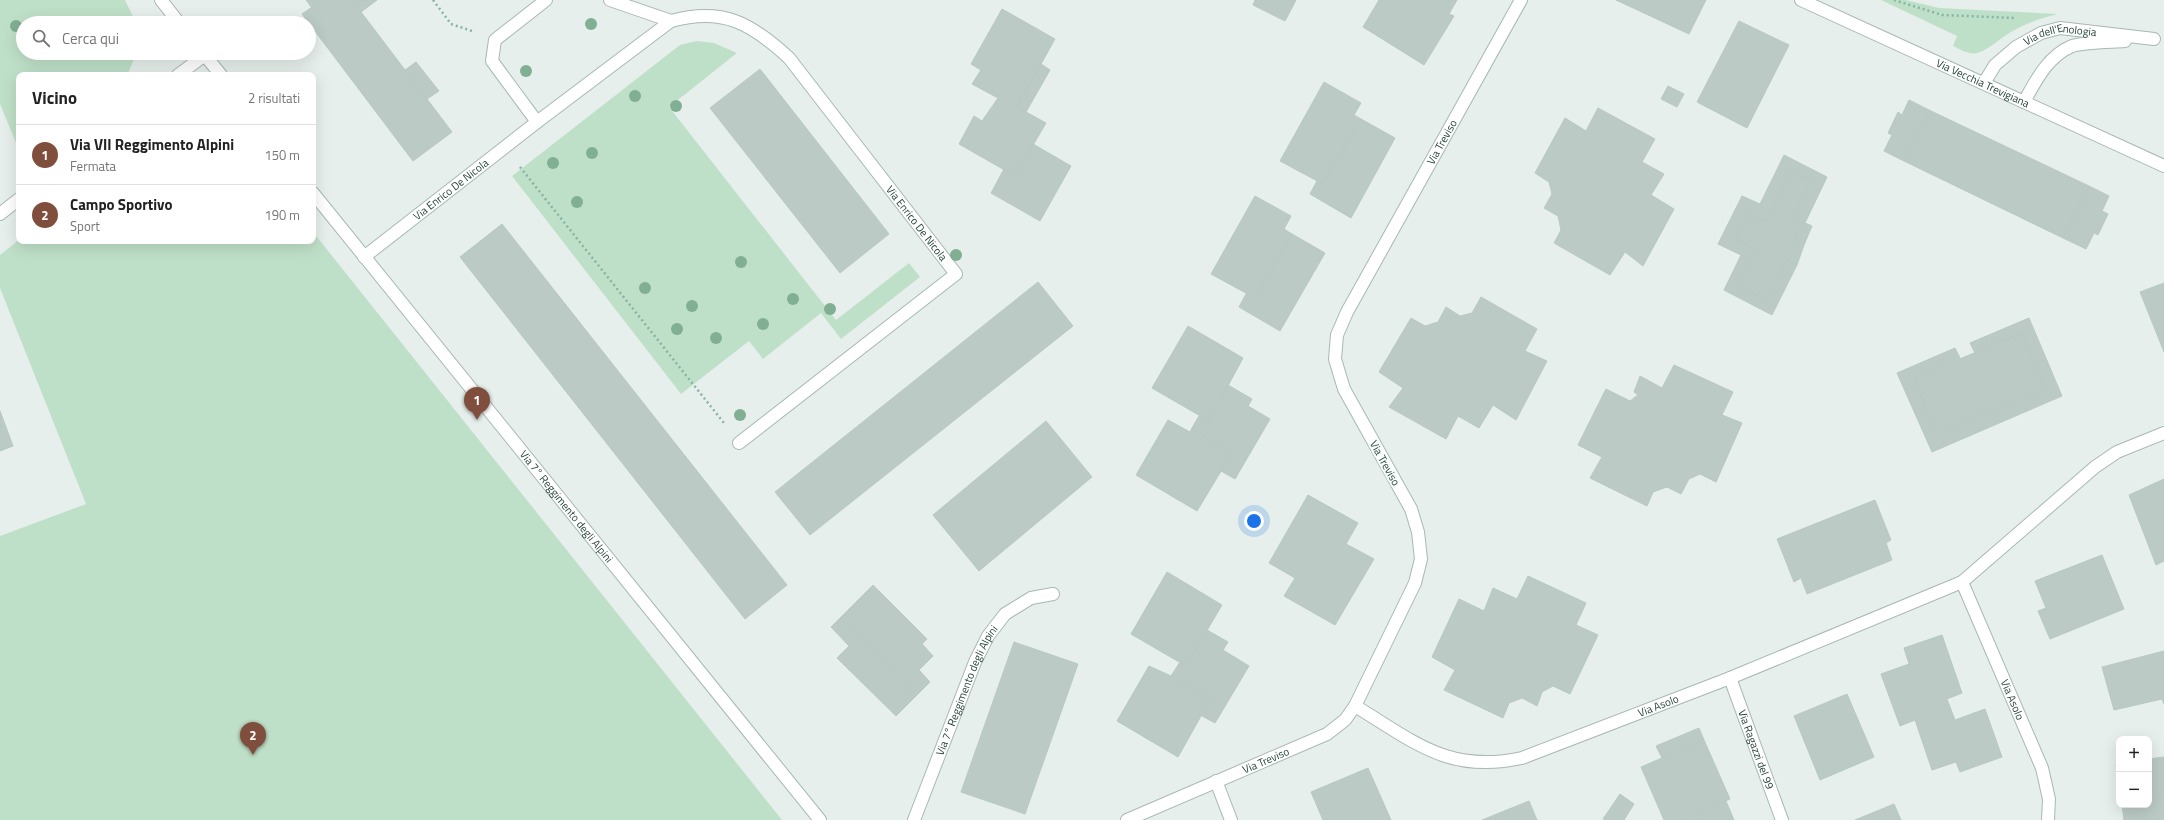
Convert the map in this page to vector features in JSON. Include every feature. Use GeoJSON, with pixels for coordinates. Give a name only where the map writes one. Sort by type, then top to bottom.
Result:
{"type":"FeatureCollection","features":[{"type":"Feature","properties":{"kind":"street"},"geometry":{"type":"LineString","coordinates":[[161,0],[174,16]]}},
{"type":"Feature","properties":{"kind":"street"},"geometry":{"type":"LineString","coordinates":[[537,122],[492,61],[495,40],[546,0]]}},
{"type":"Feature","properties":{"kind":"street"},"geometry":{"type":"LineString","coordinates":[[610,0],[671,21]]}},
{"type":"Feature","properties":{"kind":"street","name":"Via Treviso"},"geometry":{"type":"LineString","coordinates":[[1127,820],[1327,734],[1345,720],[1355,706],[1415,583],[1421,558],[1418,532],[1411,509],[1344,389],[1335,359],[1337,336],[1347,312],[1521,0]]}},
{"type":"Feature","properties":{"kind":"street","name":"Via Vecchia Trevigiana"},"geometry":{"type":"LineString","coordinates":[[1801,0],[2164,166]]}},
{"type":"Feature","properties":{"kind":"street","name":"Via Enrico De Nicola"},"geometry":{"type":"LineString","coordinates":[[364,257],[537,122],[671,21],[693,15],[716,17],[740,22],[766,37],[789,58],[956,274],[739,443]]}},
{"type":"Feature","properties":{"kind":"street","name":"Via dell'Enologia"},"geometry":{"type":"LineString","coordinates":[[1984,83],[1995,65],[2016,47],[2041,33],[2060,28],[2159,39]]}},
{"type":"Feature","properties":{"kind":"street","name":"Via dell'Enologia"},"geometry":{"type":"LineString","coordinates":[[2024,102],[2045,66],[2057,54],[2073,45],[2159,39]]}},
{"type":"Feature","properties":{"kind":"street"},"geometry":{"type":"LineString","coordinates":[[182,72],[197,60]]}},
{"type":"Feature","properties":{"kind":"street"},"geometry":{"type":"LineString","coordinates":[[209,60],[219,72]]}},
{"type":"Feature","properties":{"kind":"street","name":"Via 7° Reggimento degli Alpini"},"geometry":{"type":"LineString","coordinates":[[316,196],[820,820]]}},
{"type":"Feature","properties":{"kind":"street"},"geometry":{"type":"LineString","coordinates":[[0,214],[16,202]]}},
{"type":"Feature","properties":{"kind":"street","name":"Via Asolo"},"geometry":{"type":"LineString","coordinates":[[1355,706],[1423,748],[1448,758],[1471,762],[1497,763],[1522,758],[1730,678],[1962,582],[2095,467],[2117,452],[2164,433]]}},
{"type":"Feature","properties":{"kind":"street","name":"Via Asolo"},"geometry":{"type":"LineString","coordinates":[[1962,582],[2042,768],[2048,799],[2048,820]]}},
{"type":"Feature","properties":{"kind":"street","name":"Via 7° Reggimento degli Alpini"},"geometry":{"type":"LineString","coordinates":[[914,820],[975,662],[988,636],[1005,614],[1031,598],[1053,594]]}},
{"type":"Feature","properties":{"kind":"street","name":"Via Ragazzi del 99"},"geometry":{"type":"LineString","coordinates":[[1730,678],[1782,820]]}},
{"type":"Feature","properties":{"kind":"street"},"geometry":{"type":"LineString","coordinates":[[1216,782],[1231,820]]}},
{"type":"Feature","properties":{"kind":"path"},"geometry":{"type":"LineString","coordinates":[[433,0],[451,24],[495,40]]}},
{"type":"Feature","properties":{"kind":"path"},"geometry":{"type":"LineString","coordinates":[[1894,0],[1942,15],[2023,18]]}},
{"type":"Feature","properties":{"kind":"path"},"geometry":{"type":"LineString","coordinates":[[516,162],[739,443]]}},
{"type":"Feature","properties":{"kind":"green space"},"geometry":{"type":"Polygon","coordinates":[[[0,0],[125,0],[133,16],[16,16],[16,60],[134,60],[128,72],[16,72],[16,143],[0,104],[0,0]]]}},
{"type":"Feature","properties":{"kind":"green space"},"geometry":{"type":"Polygon","coordinates":[[[1881,0],[1906,0],[1939,8],[2058,14],[2022,26],[1986,49],[1977,53],[1970,53],[1953,46],[1957,36],[1881,0]]]}},
{"type":"Feature","properties":{"kind":"green space"},"geometry":{"type":"Polygon","coordinates":[[[697,41],[714,43],[737,53],[669,107],[836,320],[909,263],[920,277],[841,339],[821,313],[763,359],[749,341],[681,394],[512,176],[680,45],[697,41]]]}},
{"type":"Feature","properties":{"kind":"green space"},"geometry":{"type":"Polygon","coordinates":[[[316,236],[782,820],[0,820],[0,536],[86,504],[0,288],[0,255],[16,242],[16,244],[316,244],[316,236]]]}},
{"type":"Feature","properties":{"kind":"building"},"geometry":{"type":"Polygon","coordinates":[[[306,0],[322,0],[312,8],[306,0]]]}},
{"type":"Feature","properties":{"kind":"building"},"geometry":{"type":"Polygon","coordinates":[[[322,0],[352,0],[452,132],[413,161],[316,33],[316,16],[304,16],[302,14],[322,0]]]}},
{"type":"Feature","properties":{"kind":"building"},"geometry":{"type":"Polygon","coordinates":[[[352,0],[377,0],[361,12],[352,0]]]}},
{"type":"Feature","properties":{"kind":"building"},"geometry":{"type":"Polygon","coordinates":[[[1255,0],[1296,0],[1285,21],[1253,5],[1255,0]]]}},
{"type":"Feature","properties":{"kind":"building"},"geometry":{"type":"Polygon","coordinates":[[[1379,0],[1457,0],[1449,14],[1454,16],[1424,65],[1363,27],[1379,0]]]}},
{"type":"Feature","properties":{"kind":"building"},"geometry":{"type":"Polygon","coordinates":[[[1616,0],[1706,0],[1689,34],[1616,0]]]}},
{"type":"Feature","properties":{"kind":"building"},"geometry":{"type":"Polygon","coordinates":[[[1002,9],[1055,39],[1017,107],[1046,123],[1015,176],[959,144],[974,116],[982,121],[998,98],[972,84],[981,70],[971,64],[1002,9]]]}},
{"type":"Feature","properties":{"kind":"building"},"geometry":{"type":"Polygon","coordinates":[[[1739,21],[1789,45],[1747,128],[1697,102],[1739,21]]]}},
{"type":"Feature","properties":{"kind":"building"},"geometry":{"type":"Polygon","coordinates":[[[416,62],[439,91],[427,99],[405,70],[416,62]]]}},
{"type":"Feature","properties":{"kind":"building"},"geometry":{"type":"Polygon","coordinates":[[[1041,64],[1050,70],[1026,112],[1017,107],[1041,64]]]}},
{"type":"Feature","properties":{"kind":"building"},"geometry":{"type":"Polygon","coordinates":[[[760,69],[889,234],[840,273],[710,108],[760,69]]]}},
{"type":"Feature","properties":{"kind":"building"},"geometry":{"type":"Polygon","coordinates":[[[1324,82],[1361,103],[1354,115],[1361,119],[1323,184],[1280,161],[1324,82]]]}},
{"type":"Feature","properties":{"kind":"building"},"geometry":{"type":"Polygon","coordinates":[[[1668,86],[1684,94],[1677,107],[1661,99],[1668,86]]]}},
{"type":"Feature","properties":{"kind":"building"},"geometry":{"type":"Polygon","coordinates":[[[1909,100],[1931,111],[1904,161],[1884,151],[1892,135],[1888,133],[1898,112],[1902,115],[1909,100]]]}},
{"type":"Feature","properties":{"kind":"building"},"geometry":{"type":"Polygon","coordinates":[[[1598,108],[1655,139],[1642,162],[1664,174],[1651,195],[1674,209],[1643,266],[1625,252],[1610,275],[1554,243],[1561,230],[1558,216],[1544,208],[1552,194],[1549,182],[1535,173],[1565,118],[1586,131],[1598,108]]]}},
{"type":"Feature","properties":{"kind":"building"},"geometry":{"type":"Polygon","coordinates":[[[1931,111],[2089,186],[2063,238],[1904,161],[1931,111]]]}},
{"type":"Feature","properties":{"kind":"building"},"geometry":{"type":"Polygon","coordinates":[[[1361,119],[1395,138],[1351,218],[1310,194],[1317,181],[1323,184],[1361,119]]]}},
{"type":"Feature","properties":{"kind":"building"},"geometry":{"type":"Polygon","coordinates":[[[1033,144],[1071,166],[1040,221],[991,193],[1004,169],[1015,176],[1033,144]]]}},
{"type":"Feature","properties":{"kind":"building"},"geometry":{"type":"Polygon","coordinates":[[[1784,155],[1827,177],[1805,223],[1812,226],[1804,245],[1794,241],[1803,223],[1793,217],[1811,181],[1791,171],[1767,222],[1748,213],[1736,240],[1756,249],[1738,287],[1768,300],[1787,260],[1797,265],[1772,315],[1724,290],[1741,255],[1718,244],[1742,196],[1760,204],[1784,155]]]}},
{"type":"Feature","properties":{"kind":"building"},"geometry":{"type":"Polygon","coordinates":[[[1791,171],[1811,181],[1793,217],[1803,223],[1794,241],[1804,245],[1797,265],[1787,260],[1768,300],[1738,287],[1756,249],[1736,240],[1748,213],[1767,222],[1791,171]]]}},
{"type":"Feature","properties":{"kind":"building"},"geometry":{"type":"Polygon","coordinates":[[[2089,186],[2109,196],[2102,211],[2108,214],[2098,235],[2094,233],[2086,249],[2063,238],[2089,186]]]}},
{"type":"Feature","properties":{"kind":"building"},"geometry":{"type":"Polygon","coordinates":[[[1255,196],[1291,216],[1284,229],[1292,234],[1255,298],[1211,274],[1255,196]]]}},
{"type":"Feature","properties":{"kind":"building"},"geometry":{"type":"Polygon","coordinates":[[[502,224],[787,585],[745,619],[460,257],[502,224]]]}},
{"type":"Feature","properties":{"kind":"building"},"geometry":{"type":"Polygon","coordinates":[[[1292,234],[1325,253],[1280,331],[1239,307],[1246,294],[1255,298],[1292,234]]]}},
{"type":"Feature","properties":{"kind":"building"},"geometry":{"type":"Polygon","coordinates":[[[1038,282],[1073,326],[810,535],[775,492],[1038,282]]]}},
{"type":"Feature","properties":{"kind":"building"},"geometry":{"type":"Polygon","coordinates":[[[2164,283],[2164,352],[2140,292],[2164,283]]]}},
{"type":"Feature","properties":{"kind":"building"},"geometry":{"type":"Polygon","coordinates":[[[1481,297],[1537,329],[1525,351],[1547,361],[1516,420],[1493,405],[1479,428],[1458,416],[1446,439],[1389,407],[1403,388],[1379,372],[1411,318],[1425,326],[1438,322],[1446,307],[1460,316],[1472,313],[1481,297]]]}},
{"type":"Feature","properties":{"kind":"building"},"geometry":{"type":"Polygon","coordinates":[[[2029,318],[2062,396],[1932,452],[1897,373],[1955,348],[1960,358],[1914,378],[1936,433],[2045,390],[2022,333],[1975,353],[1970,343],[2029,318]]]}},
{"type":"Feature","properties":{"kind":"building"},"geometry":{"type":"Polygon","coordinates":[[[1188,326],[1243,358],[1209,421],[1152,388],[1188,326]]]}},
{"type":"Feature","properties":{"kind":"building"},"geometry":{"type":"Polygon","coordinates":[[[2022,333],[2045,390],[1936,433],[1914,378],[2022,333]]]}},
{"type":"Feature","properties":{"kind":"building"},"geometry":{"type":"Polygon","coordinates":[[[1674,365],[1733,392],[1722,415],[1742,423],[1716,482],[1700,474],[1689,479],[1681,494],[1667,487],[1653,492],[1647,506],[1590,478],[1602,457],[1578,445],[1606,389],[1630,401],[1638,395],[1634,392],[1640,376],[1662,388],[1674,365]]]}},
{"type":"Feature","properties":{"kind":"building"},"geometry":{"type":"Polygon","coordinates":[[[1228,385],[1252,399],[1248,406],[1270,419],[1235,479],[1221,471],[1232,453],[1192,428],[1199,416],[1209,421],[1228,385]]]}},
{"type":"Feature","properties":{"kind":"building"},"geometry":{"type":"Polygon","coordinates":[[[0,411],[13,446],[0,451],[0,411]]]}},
{"type":"Feature","properties":{"kind":"building"},"geometry":{"type":"Polygon","coordinates":[[[1168,420],[1190,432],[1192,428],[1232,453],[1197,511],[1136,475],[1168,420]]]}},
{"type":"Feature","properties":{"kind":"building"},"geometry":{"type":"Polygon","coordinates":[[[1046,421],[1092,477],[979,571],[933,515],[1046,421]]]}},
{"type":"Feature","properties":{"kind":"building"},"geometry":{"type":"Polygon","coordinates":[[[2164,479],[2164,561],[2156,565],[2129,495],[2164,479]]]}},
{"type":"Feature","properties":{"kind":"building"},"geometry":{"type":"Polygon","coordinates":[[[1308,495],[1358,523],[1346,544],[1374,559],[1335,625],[1284,596],[1295,578],[1269,563],[1308,495]]]}},
{"type":"Feature","properties":{"kind":"building"},"geometry":{"type":"Polygon","coordinates":[[[1875,500],[1891,540],[1886,543],[1892,560],[1807,594],[1801,578],[1794,582],[1777,539],[1875,500]]]}},
{"type":"Feature","properties":{"kind":"building"},"geometry":{"type":"Polygon","coordinates":[[[2102,555],[2124,609],[2050,639],[2038,611],[2046,608],[2035,581],[2102,555]]]}},
{"type":"Feature","properties":{"kind":"building"},"geometry":{"type":"Polygon","coordinates":[[[1167,572],[1222,605],[1186,666],[1131,634],[1167,572]]]}},
{"type":"Feature","properties":{"kind":"building"},"geometry":{"type":"Polygon","coordinates":[[[1528,576],[1586,603],[1576,625],[1598,635],[1570,694],[1553,686],[1542,692],[1537,706],[1522,698],[1509,703],[1503,718],[1444,690],[1455,670],[1432,657],[1459,599],[1484,611],[1493,588],[1517,599],[1528,576]]]}},
{"type":"Feature","properties":{"kind":"building"},"geometry":{"type":"Polygon","coordinates":[[[873,585],[927,639],[922,644],[933,656],[919,670],[930,682],[916,696],[840,618],[873,585]]]}},
{"type":"Feature","properties":{"kind":"building"},"geometry":{"type":"Polygon","coordinates":[[[840,618],[916,696],[896,716],[837,658],[849,646],[831,627],[840,618]]]}},
{"type":"Feature","properties":{"kind":"building"},"geometry":{"type":"Polygon","coordinates":[[[1207,630],[1228,642],[1223,650],[1249,666],[1215,723],[1202,716],[1210,700],[1171,676],[1180,662],[1186,666],[1207,630]]]}},
{"type":"Feature","properties":{"kind":"building"},"geometry":{"type":"Polygon","coordinates":[[[1942,635],[1962,693],[1947,699],[1955,720],[1985,709],[2002,757],[1960,772],[1956,762],[1932,770],[1915,720],[1900,726],[1881,674],[1909,664],[1904,648],[1942,635]]]}},
{"type":"Feature","properties":{"kind":"building"},"geometry":{"type":"Polygon","coordinates":[[[1014,642],[1078,664],[1025,814],[961,792],[1014,642]]]}},
{"type":"Feature","properties":{"kind":"building"},"geometry":{"type":"Polygon","coordinates":[[[2164,651],[2164,704],[2162,699],[2114,710],[2102,667],[2164,651]]]}},
{"type":"Feature","properties":{"kind":"building"},"geometry":{"type":"Polygon","coordinates":[[[1149,666],[1171,676],[1210,700],[1178,757],[1117,721],[1149,666]]]}},
{"type":"Feature","properties":{"kind":"building"},"geometry":{"type":"Polygon","coordinates":[[[1847,694],[1874,757],[1820,780],[1794,716],[1847,694]]]}},
{"type":"Feature","properties":{"kind":"building"},"geometry":{"type":"Polygon","coordinates":[[[1699,728],[1704,740],[1662,758],[1656,746],[1699,728]]]}},
{"type":"Feature","properties":{"kind":"building"},"geometry":{"type":"Polygon","coordinates":[[[1704,740],[1730,799],[1680,820],[1664,820],[1641,767],[1704,740]]]}},
{"type":"Feature","properties":{"kind":"building"},"geometry":{"type":"Polygon","coordinates":[[[2164,757],[2164,820],[2124,820],[2122,808],[2152,808],[2152,759],[2164,757]]]}},
{"type":"Feature","properties":{"kind":"building"},"geometry":{"type":"Polygon","coordinates":[[[1368,768],[1391,820],[1323,820],[1311,792],[1368,768]]]}},
{"type":"Feature","properties":{"kind":"building"},"geometry":{"type":"Polygon","coordinates":[[[1620,794],[1634,804],[1624,820],[1603,819],[1620,794]]]}},
{"type":"Feature","properties":{"kind":"building"},"geometry":{"type":"Polygon","coordinates":[[[1529,801],[1537,820],[1482,820],[1529,801]]]}},
{"type":"Feature","properties":{"kind":"building"},"geometry":{"type":"Polygon","coordinates":[[[1726,801],[1734,820],[1702,820],[1698,813],[1726,801]]]}},
{"type":"Feature","properties":{"kind":"building"},"geometry":{"type":"Polygon","coordinates":[[[1894,804],[1901,820],[1855,820],[1894,804]]]}},
{"type":"Feature","properties":{"kind":"building"},"geometry":{"type":"Polygon","coordinates":[[[1698,813],[1702,820],[1680,820],[1698,813]]]}},
{"type":"Feature","properties":{"kind":"place","name":"Via VII Reggimento Alpini"},"geometry":{"type":"Point","coordinates":[477,420]}},
{"type":"Feature","properties":{"kind":"place","name":"Campo Sportivo"},"geometry":{"type":"Point","coordinates":[253,755]}}]}
